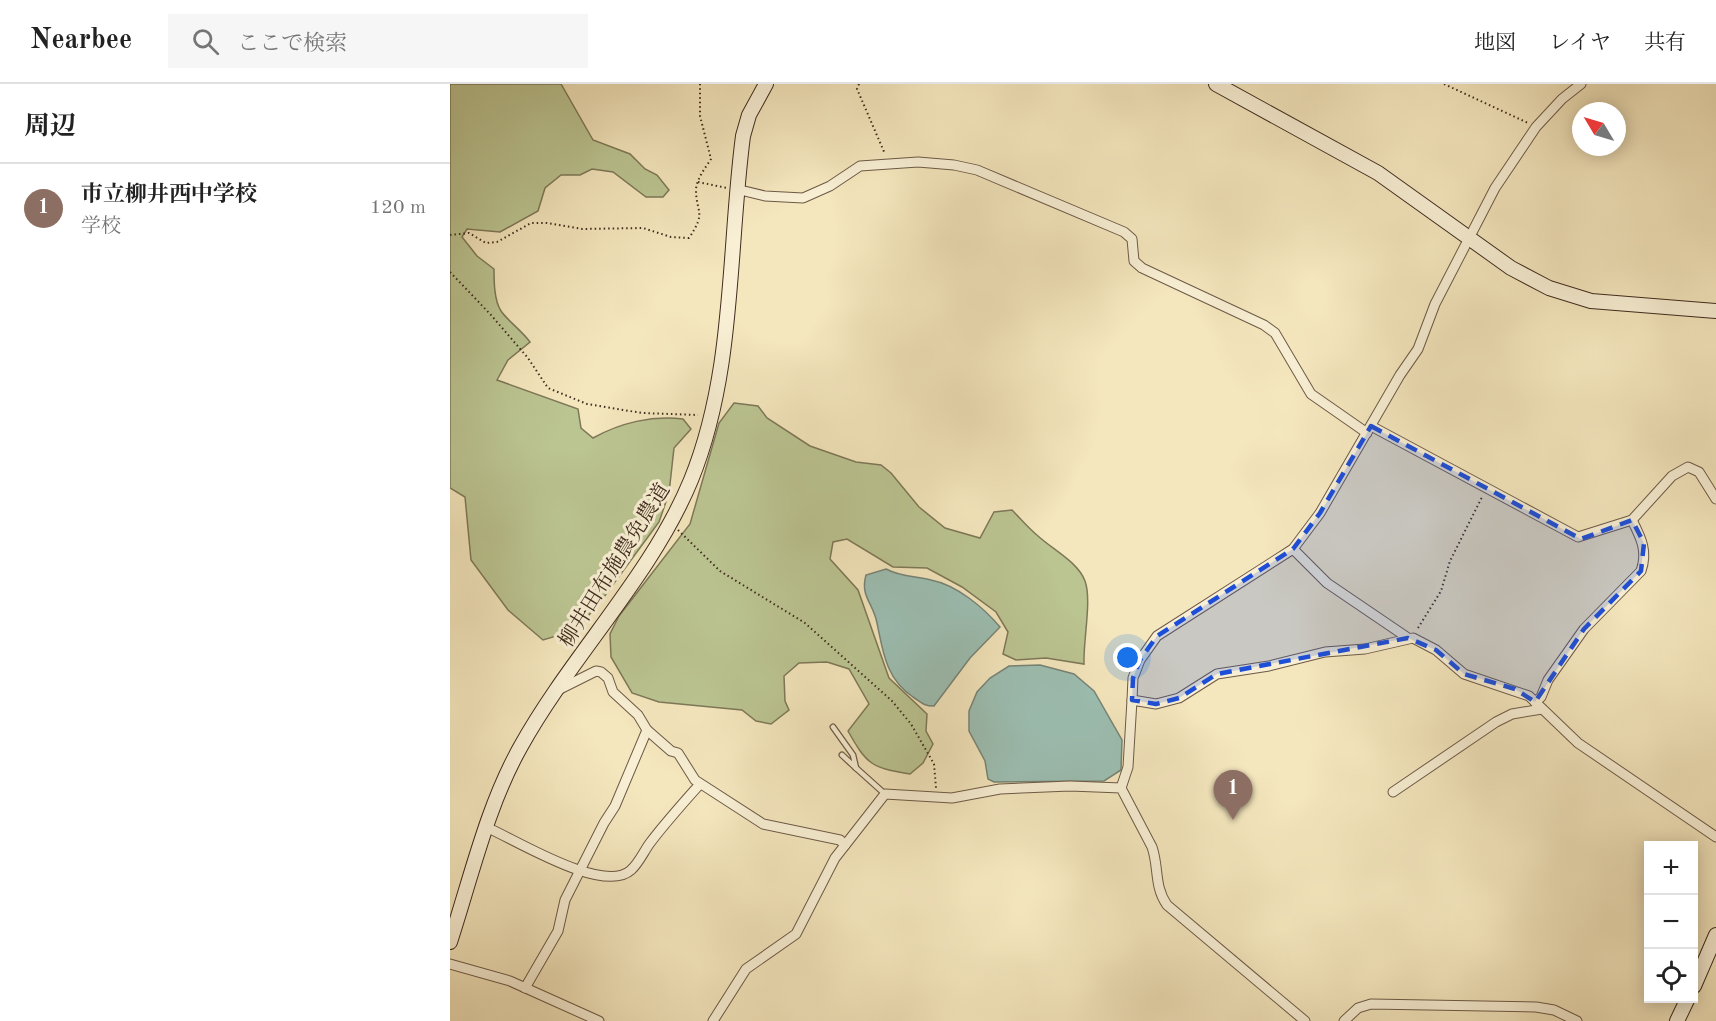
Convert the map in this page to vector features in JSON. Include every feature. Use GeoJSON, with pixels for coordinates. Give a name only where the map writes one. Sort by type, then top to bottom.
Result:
{"type":"FeatureCollection","features":[{"type":"Feature","properties":{"kind":"street","name":"柳井田布施農免農道"},"geometry":{"type":"LineString","coordinates":[[450,942],[499,793],[520,747],[669,522],[698,463],[717,392],[743,136],[749,115],[766,84]]}},
{"type":"Feature","properties":{"kind":"street"},"geometry":{"type":"LineString","coordinates":[[1216,84],[1378,173],[1532,280],[1566,295],[1591,301],[1716,311]]}},
{"type":"Feature","properties":{"kind":"street"},"geometry":{"type":"LineString","coordinates":[[1305,1021],[1167,905],[1157,888],[1156,857],[1121,788],[1128,767],[1133,678],[1140,660],[1157,636],[1293,549],[1320,513],[1418,349],[1435,304],[1471,238],[1474,224],[1495,188],[1536,127],[1562,99],[1581,84]]}},
{"type":"Feature","properties":{"kind":"street"},"geometry":{"type":"LineString","coordinates":[[736,189],[765,196],[803,198],[830,186],[860,165],[888,162],[954,165],[977,170],[1124,232],[1131,239],[1134,261],[1142,268],[1275,333],[1311,394],[1369,430],[1489,487],[1578,537],[1632,520],[1672,476],[1688,467],[1699,472],[1716,499]]}},
{"type":"Feature","properties":{"kind":"street"},"geometry":{"type":"LineString","coordinates":[[1393,792],[1496,722],[1512,714],[1539,706],[1584,629],[1641,571],[1644,561],[1644,543],[1632,520]]}},
{"type":"Feature","properties":{"kind":"street"},"geometry":{"type":"LineString","coordinates":[[1293,549],[1327,582],[1410,638],[1436,650],[1464,674],[1515,690],[1539,706],[1578,743],[1716,837]]}},
{"type":"Feature","properties":{"kind":"street"},"geometry":{"type":"LineString","coordinates":[[1132,700],[1156,704],[1179,698],[1217,674],[1269,666],[1325,652],[1365,649],[1410,638]]}},
{"type":"Feature","properties":{"kind":"street"},"geometry":{"type":"LineString","coordinates":[[558,690],[596,671],[602,672],[608,678],[613,692],[638,715],[647,730],[671,751],[678,753],[694,780],[763,824],[840,840],[845,845]]}},
{"type":"Feature","properties":{"kind":"street"},"geometry":{"type":"LineString","coordinates":[[525,988],[558,931],[565,900],[615,806],[647,730]]}},
{"type":"Feature","properties":{"kind":"street"},"geometry":{"type":"LineString","coordinates":[[488,828],[554,861],[600,876],[622,875],[632,870],[650,843],[700,784]]}},
{"type":"Feature","properties":{"kind":"street"},"geometry":{"type":"LineString","coordinates":[[713,1021],[746,969],[796,934],[808,915],[826,874],[845,845],[885,794],[968,797],[1000,789],[1070,786],[1121,788]]}},
{"type":"Feature","properties":{"kind":"street"},"geometry":{"type":"LineString","coordinates":[[1698,977],[1716,935]]}},
{"type":"Feature","properties":{"kind":"street"},"geometry":{"type":"LineString","coordinates":[[450,964],[525,988],[599,1021]]}},
{"type":"Feature","properties":{"kind":"street"},"geometry":{"type":"LineString","coordinates":[[1677,1021],[1686,1003]]}},
{"type":"Feature","properties":{"kind":"street"},"geometry":{"type":"LineString","coordinates":[[1344,1021],[1358,1008],[1371,1004],[1536,1007],[1554,1010],[1577,1021]]}},
{"type":"Feature","properties":{"kind":"lane"},"geometry":{"type":"LineString","coordinates":[[833,727],[853,755],[856,768]]}},
{"type":"Feature","properties":{"kind":"lane"},"geometry":{"type":"LineString","coordinates":[[842,755],[885,794]]}},
{"type":"Feature","properties":{"kind":"path"},"geometry":{"type":"LineString","coordinates":[[450,235],[469,233],[486,243],[497,242],[531,223],[547,223],[582,229],[643,228],[671,237],[689,238],[701,214],[696,190],[698,182],[711,159],[700,116],[700,84]]}},
{"type":"Feature","properties":{"kind":"path"},"geometry":{"type":"LineString","coordinates":[[859,84],[857,89],[888,162]]}},
{"type":"Feature","properties":{"kind":"path"},"geometry":{"type":"LineString","coordinates":[[1444,84],[1536,127]]}},
{"type":"Feature","properties":{"kind":"path"},"geometry":{"type":"LineString","coordinates":[[698,182],[736,189]]}},
{"type":"Feature","properties":{"kind":"path"},"geometry":{"type":"LineString","coordinates":[[450,272],[492,315],[528,358],[548,388],[587,404],[642,413],[701,416]]}},
{"type":"Feature","properties":{"kind":"path"},"geometry":{"type":"LineString","coordinates":[[1410,638],[1442,591],[1450,561],[1479,502],[1489,487]]}},
{"type":"Feature","properties":{"kind":"path"},"geometry":{"type":"LineString","coordinates":[[669,522],[720,571],[805,623],[892,701],[911,724],[934,764],[937,797]]}},
{"type":"Feature","properties":{"kind":"highlighted area"},"geometry":{"type":"Polygon","coordinates":[[[1371,426],[1581,539],[1632,520],[1644,543],[1641,571],[1584,629],[1535,702],[1515,689],[1464,674],[1436,650],[1408,638],[1217,674],[1179,698],[1156,704],[1132,700],[1133,678],[1140,660],[1157,636],[1293,549],[1320,513],[1371,426]]]}},
{"type":"Feature","properties":{"kind":"green space"},"geometry":{"type":"Polygon","coordinates":[[[450,84],[561,84],[593,140],[630,154],[645,169],[657,175],[669,190],[663,197],[646,197],[613,172],[592,169],[580,175],[561,175],[545,188],[538,211],[500,232],[467,229],[462,237],[477,256],[494,269],[499,307],[530,342],[508,360],[497,380],[578,409],[581,428],[593,438],[625,424],[648,419],[683,419],[691,429],[674,448],[669,493],[659,522],[601,601],[576,630],[543,640],[508,610],[471,560],[465,497],[450,488],[450,84]]]}},
{"type":"Feature","properties":{"kind":"green space"},"geometry":{"type":"Polygon","coordinates":[[[734,403],[758,406],[767,418],[810,446],[856,462],[881,465],[891,473],[919,507],[945,528],[980,538],[994,512],[1012,510],[1034,533],[1071,562],[1082,574],[1088,599],[1084,664],[1046,658],[1016,660],[1003,654],[1008,632],[996,612],[962,587],[927,568],[893,567],[847,539],[833,542],[830,559],[858,590],[889,678],[927,714],[926,731],[933,744],[923,763],[910,774],[879,767],[860,751],[848,731],[869,704],[849,669],[827,662],[799,663],[784,676],[785,701],[789,710],[771,724],[756,721],[742,710],[659,702],[632,693],[611,657],[610,634],[619,616],[690,524],[719,423],[734,403]]]}},
{"type":"Feature","properties":{"kind":"water"},"geometry":{"type":"Polygon","coordinates":[[[886,569],[897,574],[941,583],[960,592],[986,612],[1000,627],[970,658],[934,706],[922,703],[904,690],[887,664],[875,616],[865,589],[866,575],[886,569]]]}},
{"type":"Feature","properties":{"kind":"water"},"geometry":{"type":"Polygon","coordinates":[[[1040,665],[1074,674],[1094,691],[1122,740],[1121,770],[1104,781],[994,782],[988,779],[985,761],[969,731],[969,711],[977,692],[990,678],[1009,666],[1040,665]]]}},
{"type":"Feature","properties":{"kind":"place","name":"市立柳井西中学校"},"geometry":{"type":"Point","coordinates":[1233,820]}}]}
